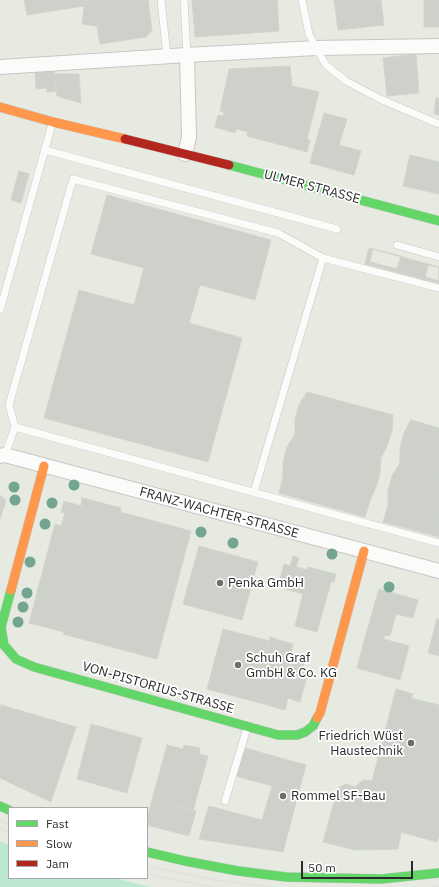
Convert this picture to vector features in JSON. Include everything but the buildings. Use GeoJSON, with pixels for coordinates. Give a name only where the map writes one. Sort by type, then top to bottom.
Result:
{"type":"FeatureCollection","features":[{"type":"Feature","properties":{"kind":"street"},"geometry":{"type":"LineString","coordinates":[[0,67],[316,48],[439,46]]}},
{"type":"Feature","properties":{"kind":"street"},"geometry":{"type":"LineString","coordinates":[[185,154],[189,136],[187,55]]}},
{"type":"Feature","properties":{"kind":"street","name":"ULMER STRASSE"},"geometry":{"type":"LineString","coordinates":[[0,107],[439,221]]}},
{"type":"Feature","properties":{"kind":"street","name":"FRANZ-WACHTER-STRASSE"},"geometry":{"type":"LineString","coordinates":[[3,456],[439,571]]}},
{"type":"Feature","properties":{"kind":"street","name":"VON-PISTORIUS-STRASSE"},"geometry":{"type":"LineString","coordinates":[[44,466],[1,627],[1,636],[4,645],[16,659],[34,667],[278,735],[297,735],[305,732],[312,726],[320,713],[364,551]]}},
{"type":"Feature","properties":{"kind":"street"},"geometry":{"type":"LineString","coordinates":[[148,852],[230,869],[286,876],[381,879],[439,873]]}},
{"type":"Feature","properties":{"kind":"lane"},"geometry":{"type":"LineString","coordinates":[[161,0],[167,56]]}},
{"type":"Feature","properties":{"kind":"lane"},"geometry":{"type":"LineString","coordinates":[[184,0],[187,55]]}},
{"type":"Feature","properties":{"kind":"lane"},"geometry":{"type":"LineString","coordinates":[[302,0],[309,34],[326,65],[346,81],[380,99],[439,124]]}},
{"type":"Feature","properties":{"kind":"lane"},"geometry":{"type":"LineString","coordinates":[[0,310],[53,122]]}},
{"type":"Feature","properties":{"kind":"lane"},"geometry":{"type":"LineString","coordinates":[[45,150],[338,229]]}},
{"type":"Feature","properties":{"kind":"lane"},"geometry":{"type":"LineString","coordinates":[[3,456],[16,427],[9,405],[73,179],[278,233],[323,258],[439,288]]}},
{"type":"Feature","properties":{"kind":"lane"},"geometry":{"type":"LineString","coordinates":[[397,246],[439,257]]}},
{"type":"Feature","properties":{"kind":"lane"},"geometry":{"type":"LineString","coordinates":[[254,492],[323,258]]}},
{"type":"Feature","properties":{"kind":"lane"},"geometry":{"type":"LineString","coordinates":[[16,427],[439,543]]}},
{"type":"Feature","properties":{"kind":"lane"},"geometry":{"type":"LineString","coordinates":[[225,800],[248,726]]}},
{"type":"Feature","properties":{"kind":"green space"},"geometry":{"type":"Polygon","coordinates":[[[0,841],[8,845],[8,879],[118,879],[150,887],[0,887],[0,841]]]}},
{"type":"Feature","properties":{"kind":"tram line"},"geometry":{"type":"LineString","coordinates":[[0,820],[8,824]]}},
{"type":"Feature","properties":{"kind":"tram line"},"geometry":{"type":"LineString","coordinates":[[0,828],[8,832]]}},
{"type":"Feature","properties":{"kind":"tram line"},"geometry":{"type":"LineString","coordinates":[[148,866],[215,880],[272,887]]}},
{"type":"Feature","properties":{"kind":"tram line"},"geometry":{"type":"LineString","coordinates":[[148,874],[213,887]]}},
{"type":"Feature","properties":{"kind":"tram line"},"geometry":{"type":"LineString","coordinates":[[430,887],[439,886]]}},
{"type":"Feature","properties":{"kind":"traffic: fast"},"geometry":{"type":"LineString","coordinates":[[229,165],[439,221]]}},
{"type":"Feature","properties":{"kind":"traffic: fast"},"geometry":{"type":"LineString","coordinates":[[11,590],[1,627],[4,645],[16,659],[34,667],[278,735],[297,735],[305,732],[313,726],[317,718]]}},
{"type":"Feature","properties":{"kind":"traffic: fast"},"geometry":{"type":"LineString","coordinates":[[0,806],[8,810]]}},
{"type":"Feature","properties":{"kind":"traffic: fast"},"geometry":{"type":"LineString","coordinates":[[148,852],[238,871],[286,877],[381,879],[439,873]]}},
{"type":"Feature","properties":{"kind":"traffic: slow"},"geometry":{"type":"LineString","coordinates":[[0,107],[53,122],[125,139]]}},
{"type":"Feature","properties":{"kind":"traffic: slow"},"geometry":{"type":"LineString","coordinates":[[11,590],[44,466]]}},
{"type":"Feature","properties":{"kind":"traffic: slow"},"geometry":{"type":"LineString","coordinates":[[317,718],[320,713],[364,551]]}},
{"type":"Feature","properties":{"kind":"traffic: jam"},"geometry":{"type":"LineString","coordinates":[[125,139],[229,165]]}},
{"type":"Feature","properties":{"kind":"place","name":"Penka GmbH"},"geometry":{"type":"Point","coordinates":[220,583]}},
{"type":"Feature","properties":{"kind":"place","name":"Schuh Graf GmbH & Co. KG"},"geometry":{"type":"Point","coordinates":[238,665]}},
{"type":"Feature","properties":{"kind":"place","name":"Friedrich Wüst Haustechnik"},"geometry":{"type":"Point","coordinates":[411,743]}},
{"type":"Feature","properties":{"kind":"place","name":"Rommel SF-Bau"},"geometry":{"type":"Point","coordinates":[283,796]}}]}
